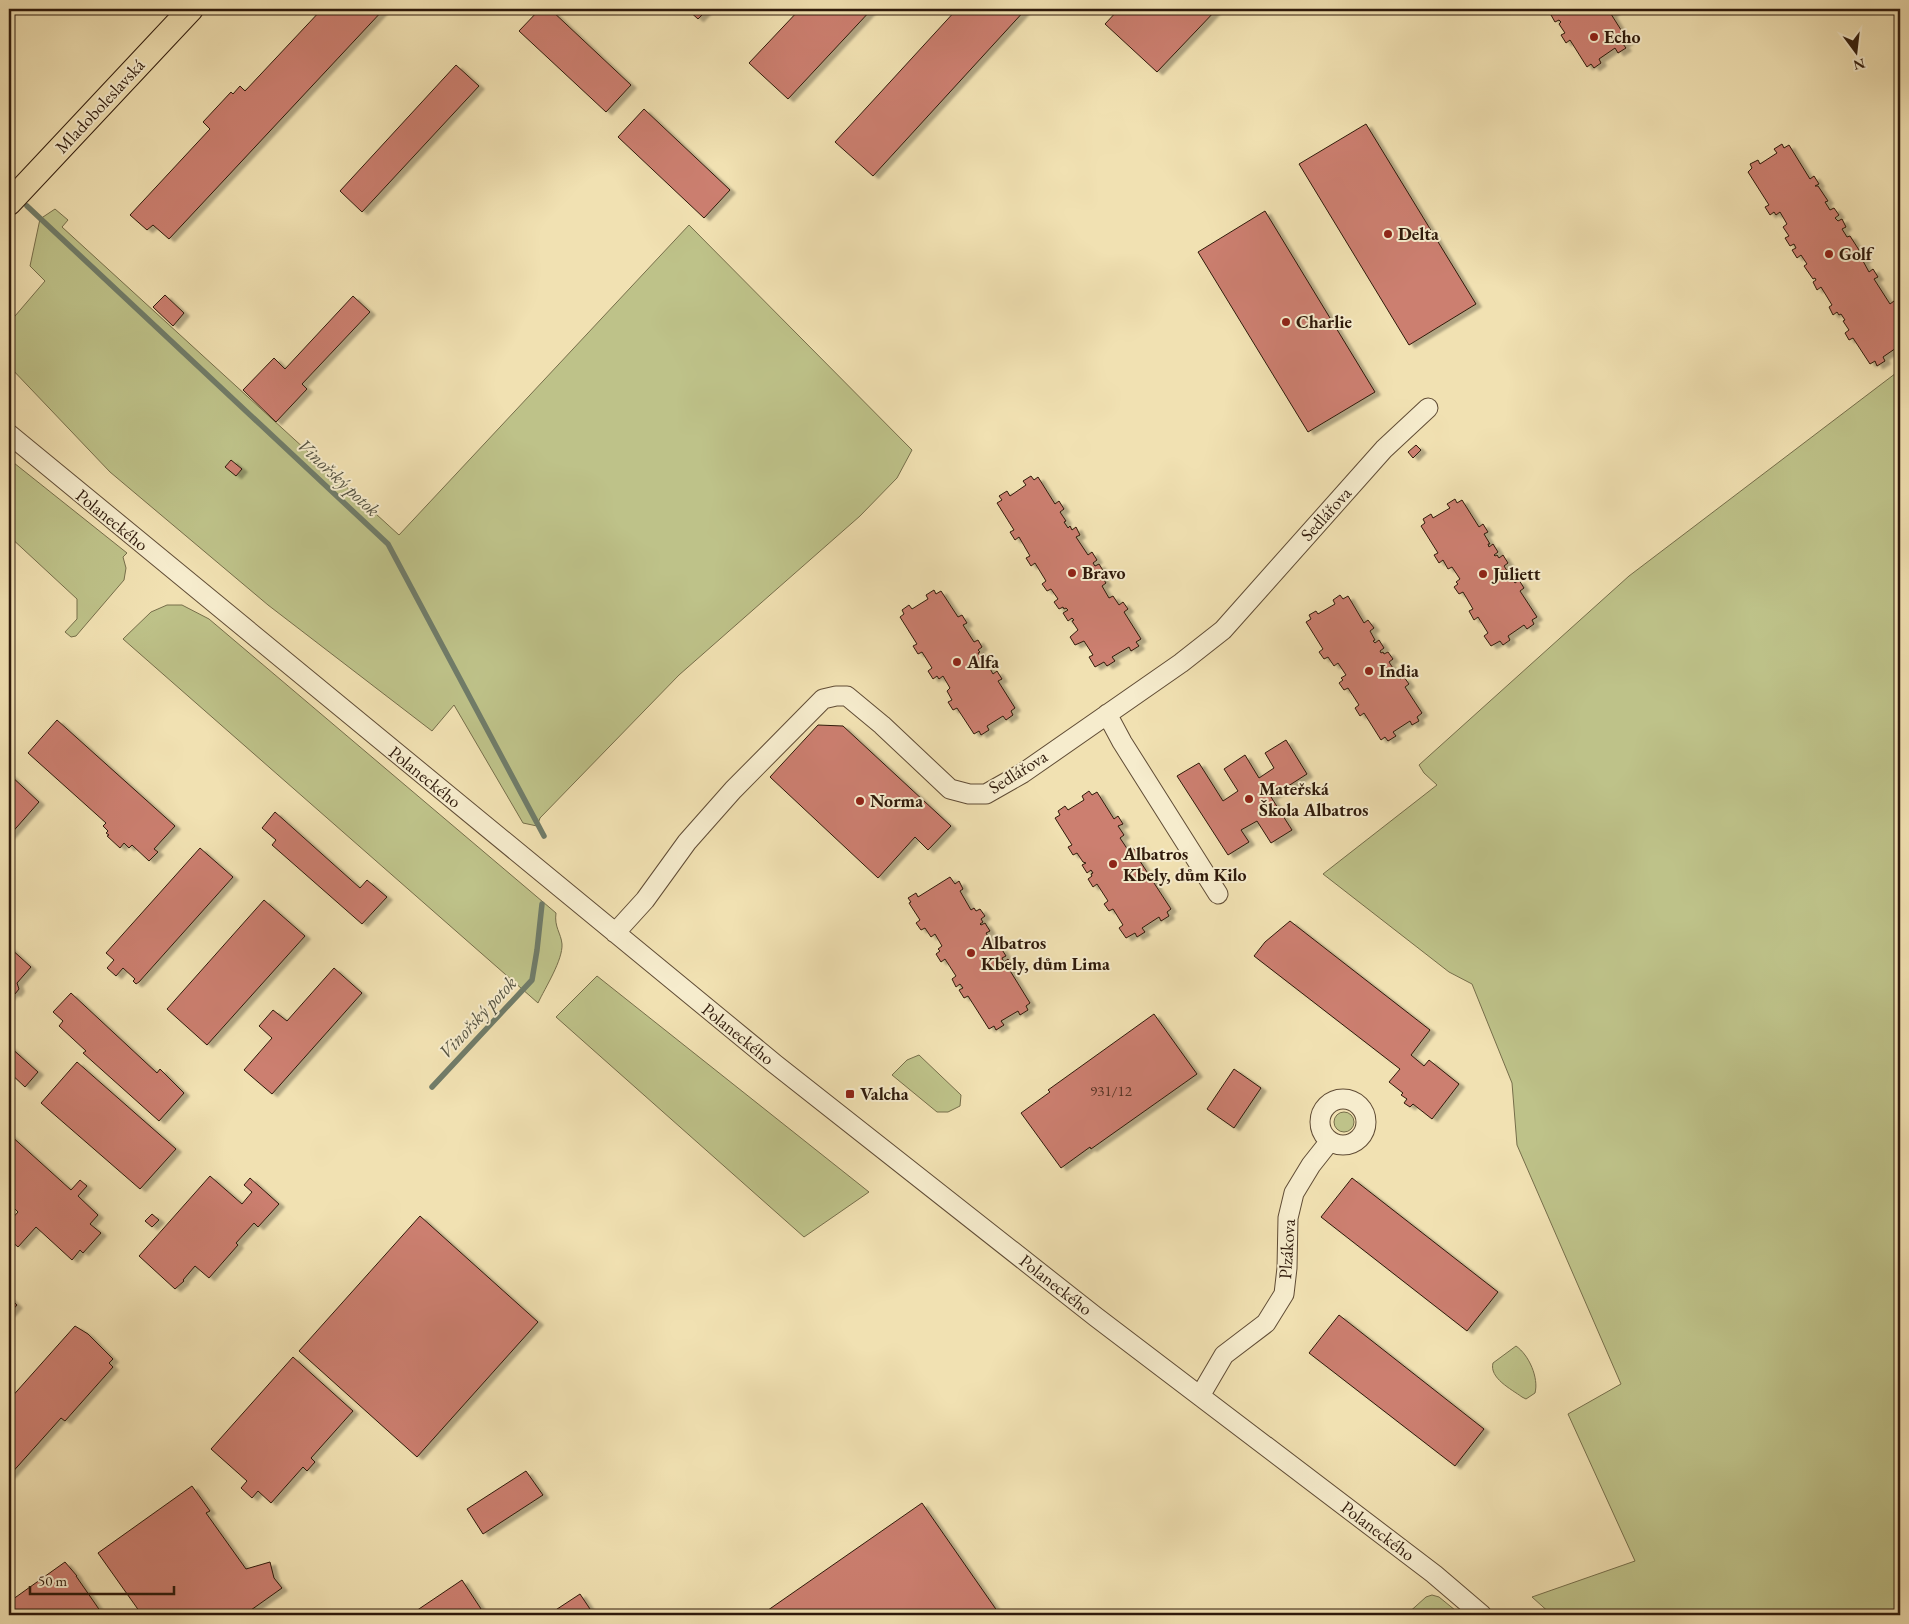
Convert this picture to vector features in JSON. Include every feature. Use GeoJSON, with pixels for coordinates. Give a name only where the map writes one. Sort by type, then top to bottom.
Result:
{"type":"FeatureCollection","features":[{"type":"Feature","properties":{"kind":"main road","name":"Mladoboleslavská"},"geometry":{"type":"LineString","coordinates":[[9,202],[191,9]]}},
{"type":"Feature","properties":{"kind":"street","name":"Sedlářova"},"geometry":{"type":"LineString","coordinates":[[615,933],[644,900],[687,842],[733,790],[823,699],[848,696],[950,789],[970,794],[986,794],[1023,773],[1188,658],[1223,630],[1384,449],[1428,408]]}},
{"type":"Feature","properties":{"kind":"street","name":"Polaneckého"},"geometry":{"type":"LineString","coordinates":[[9,434],[806,1088],[1088,1310],[1434,1574],[1482,1615]]}},
{"type":"Feature","properties":{"kind":"street"},"geometry":{"type":"LineString","coordinates":[[1107,714],[1122,742],[1218,894]]}},
{"type":"Feature","properties":{"kind":"street","name":"Plzákova"},"geometry":{"type":"LineString","coordinates":[[1200,1396],[1224,1355],[1266,1323],[1284,1294],[1287,1268],[1288,1218],[1294,1193],[1311,1165],[1330,1141]]}},
{"type":"Feature","properties":{"kind":"green space"},"geometry":{"type":"Polygon","coordinates":[[[55,209],[68,220],[62,227],[399,535],[689,225],[912,450],[897,478],[860,516],[679,675],[540,818],[537,826],[523,823],[454,705],[432,731],[268,605],[110,472],[9,366],[9,323],[45,281],[30,266],[40,219],[55,209]]]}},
{"type":"Feature","properties":{"kind":"green space"},"geometry":{"type":"Polygon","coordinates":[[[1900,370],[1900,1615],[1552,1615],[1532,1597],[1635,1561],[1568,1414],[1621,1384],[1517,1145],[1512,1083],[1472,984],[1449,972],[1323,874],[1437,785],[1424,773],[1419,765],[1629,576],[1900,370]]]}},
{"type":"Feature","properties":{"kind":"green space"},"geometry":{"type":"Polygon","coordinates":[[[9,459],[127,553],[123,557],[126,568],[124,580],[76,636],[71,637],[65,632],[77,619],[77,599],[9,536],[9,459]]]}},
{"type":"Feature","properties":{"kind":"green space"},"geometry":{"type":"Polygon","coordinates":[[[167,605],[182,605],[209,619],[556,913],[562,951],[557,966],[538,1003],[123,639],[151,612],[167,605]]]}},
{"type":"Feature","properties":{"kind":"green space"},"geometry":{"type":"Polygon","coordinates":[[[597,976],[869,1192],[804,1237],[556,1017],[597,976]]]}},
{"type":"Feature","properties":{"kind":"green space"},"geometry":{"type":"Polygon","coordinates":[[[919,1055],[961,1095],[960,1106],[948,1112],[937,1112],[892,1075],[907,1060],[919,1055]]]}},
{"type":"Feature","properties":{"kind":"green space"},"geometry":{"type":"Polygon","coordinates":[[[1340,1112],[1348,1112],[1354,1118],[1354,1126],[1348,1132],[1340,1132],[1334,1126],[1334,1118],[1340,1112]]]}},
{"type":"Feature","properties":{"kind":"green space"},"geometry":{"type":"Polygon","coordinates":[[[1516,1346],[1529,1361],[1536,1381],[1535,1393],[1526,1399],[1502,1383],[1494,1374],[1493,1363],[1516,1346]]]}},
{"type":"Feature","properties":{"kind":"green space"},"geometry":{"type":"Polygon","coordinates":[[[1432,1595],[1439,1597],[1461,1615],[1406,1615],[1426,1597],[1432,1595]]]}},
{"type":"Feature","properties":{"kind":"building"},"geometry":{"type":"Polygon","coordinates":[[[322,9],[384,9],[169,239],[153,225],[147,230],[130,215],[210,129],[203,122],[231,92],[233,94],[240,86],[245,91],[322,9]]]}},
{"type":"Feature","properties":{"kind":"building"},"geometry":{"type":"Polygon","coordinates":[[[540,9],[550,9],[631,85],[606,112],[519,31],[540,9]]]}},
{"type":"Feature","properties":{"kind":"building"},"geometry":{"type":"Polygon","coordinates":[[[687,9],[708,9],[698,19],[687,9]]]}},
{"type":"Feature","properties":{"kind":"building"},"geometry":{"type":"Polygon","coordinates":[[[800,9],[872,9],[788,99],[749,63],[800,9]]]}},
{"type":"Feature","properties":{"kind":"building"},"geometry":{"type":"Polygon","coordinates":[[[957,9],[1026,9],[873,176],[835,142],[957,9]]]}},
{"type":"Feature","properties":{"kind":"building"},"geometry":{"type":"Polygon","coordinates":[[[1119,9],[1217,9],[1157,72],[1105,24],[1119,9]]]}},
{"type":"Feature","properties":{"kind":"building","name":"Echo"},"geometry":{"type":"Polygon","coordinates":[[[1550,9],[1613,9],[1615,11],[1611,14],[1628,41],[1623,44],[1626,48],[1618,53],[1615,48],[1599,59],[1601,63],[1594,68],[1591,64],[1587,67],[1570,40],[1566,43],[1561,35],[1565,33],[1559,24],[1561,22],[1559,20],[1555,22],[1551,15],[1555,12],[1550,9]]]}},
{"type":"Feature","properties":{"kind":"building"},"geometry":{"type":"Polygon","coordinates":[[[456,65],[479,86],[362,212],[340,191],[456,65]]]}},
{"type":"Feature","properties":{"kind":"building"},"geometry":{"type":"Polygon","coordinates":[[[644,109],[730,190],[704,218],[618,137],[644,109]]]}},
{"type":"Feature","properties":{"kind":"building","name":"Delta"},"geometry":{"type":"Polygon","coordinates":[[[1366,124],[1476,304],[1409,345],[1299,164],[1366,124]]]}},
{"type":"Feature","properties":{"kind":"building","name":"Golf"},"geometry":{"type":"Polygon","coordinates":[[[1782,144],[1784,148],[1789,145],[1810,179],[1814,176],[1819,184],[1815,186],[1818,186],[1828,201],[1825,202],[1830,210],[1834,208],[1839,215],[1835,218],[1838,221],[1842,219],[1846,227],[1842,229],[1847,237],[1850,236],[1859,250],[1858,253],[1862,251],[1866,258],[1863,261],[1869,272],[1873,269],[1878,277],[1874,279],[1890,304],[1894,301],[1899,309],[1895,312],[1900,321],[1900,348],[1899,346],[1883,357],[1885,361],[1877,366],[1875,361],[1870,364],[1853,338],[1849,340],[1845,333],[1849,330],[1843,321],[1845,320],[1837,312],[1833,315],[1829,307],[1832,305],[1821,287],[1817,290],[1813,282],[1816,280],[1815,278],[1813,279],[1804,266],[1807,264],[1801,255],[1797,258],[1792,250],[1796,248],[1794,244],[1790,246],[1785,238],[1789,236],[1783,227],[1787,224],[1780,212],[1776,215],[1774,212],[1770,215],[1765,207],[1769,205],[1748,172],[1752,168],[1750,164],[1758,160],[1760,164],[1777,153],[1774,149],[1782,144]]]}},
{"type":"Feature","properties":{"kind":"building","name":"Charlie"},"geometry":{"type":"Polygon","coordinates":[[[1265,211],[1375,392],[1308,432],[1198,252],[1265,211]]]}},
{"type":"Feature","properties":{"kind":"building"},"geometry":{"type":"Polygon","coordinates":[[[165,295],[184,313],[173,326],[153,307],[165,295]]]}},
{"type":"Feature","properties":{"kind":"building"},"geometry":{"type":"Polygon","coordinates":[[[353,296],[370,312],[302,384],[307,389],[276,422],[243,390],[274,358],[285,369],[353,296]]]}},
{"type":"Feature","properties":{"kind":"building"},"geometry":{"type":"Polygon","coordinates":[[[1416,445],[1421,450],[1413,458],[1408,452],[1416,445]]]}},
{"type":"Feature","properties":{"kind":"building"},"geometry":{"type":"Polygon","coordinates":[[[231,460],[242,469],[236,476],[225,467],[231,460]]]}},
{"type":"Feature","properties":{"kind":"building","name":"Bravo"},"geometry":{"type":"Polygon","coordinates":[[[1031,476],[1034,480],[1038,477],[1055,504],[1059,501],[1064,509],[1060,512],[1066,521],[1064,522],[1072,530],[1076,527],[1080,535],[1076,537],[1088,555],[1092,552],[1097,560],[1093,563],[1095,566],[1099,564],[1104,572],[1100,574],[1106,583],[1102,586],[1109,598],[1113,596],[1119,605],[1123,602],[1128,609],[1124,612],[1141,639],[1136,642],[1139,646],[1131,651],[1129,647],[1112,657],[1115,661],[1107,666],[1104,662],[1095,667],[1089,657],[1093,655],[1084,641],[1075,645],[1070,637],[1078,630],[1072,621],[1074,620],[1072,618],[1068,621],[1063,613],[1068,610],[1063,607],[1059,609],[1054,602],[1058,599],[1051,589],[1047,591],[1042,584],[1046,581],[1035,563],[1031,566],[1026,558],[1030,556],[1019,537],[1015,540],[1010,532],[1014,530],[997,503],[1002,500],[999,496],[1007,491],[1010,496],[1026,485],[1023,481],[1031,476]]]}},
{"type":"Feature","properties":{"kind":"building","name":"Juliett"},"geometry":{"type":"Polygon","coordinates":[[[1455,499],[1457,503],[1462,500],[1479,527],[1483,524],[1488,532],[1484,534],[1490,544],[1488,544],[1489,547],[1493,544],[1498,552],[1495,556],[1497,555],[1499,558],[1503,555],[1508,563],[1504,566],[1515,583],[1519,580],[1524,588],[1520,591],[1537,617],[1532,620],[1534,624],[1527,629],[1524,625],[1508,636],[1510,640],[1503,645],[1500,641],[1491,646],[1484,636],[1488,633],[1478,617],[1474,620],[1469,611],[1473,609],[1463,592],[1459,594],[1454,587],[1460,579],[1452,567],[1448,569],[1443,560],[1439,563],[1434,555],[1438,553],[1421,526],[1425,523],[1423,519],[1431,514],[1433,518],[1450,508],[1447,504],[1455,499]]]}},
{"type":"Feature","properties":{"kind":"building","name":"Alfa"},"geometry":{"type":"Polygon","coordinates":[[[934,590],[936,594],[941,591],[958,617],[962,615],[967,623],[963,625],[974,642],[978,640],[982,647],[978,650],[980,652],[978,653],[980,656],[984,653],[989,661],[984,663],[986,666],[988,665],[993,674],[997,671],[1002,679],[998,681],[1015,708],[1011,711],[1013,715],[1006,720],[1003,716],[987,726],[989,730],[981,735],[979,731],[974,734],[957,708],[953,710],[948,702],[952,700],[947,691],[950,688],[943,676],[939,679],[937,676],[933,679],[928,671],[932,668],[922,652],[918,654],[913,646],[917,644],[900,617],[904,614],[902,610],[909,605],[912,609],[928,599],[926,595],[934,590]]]}},
{"type":"Feature","properties":{"kind":"building","name":"India"},"geometry":{"type":"Polygon","coordinates":[[[1340,595],[1343,599],[1348,596],[1364,623],[1368,620],[1374,628],[1370,631],[1375,640],[1373,641],[1375,643],[1379,640],[1384,648],[1380,651],[1381,653],[1388,652],[1393,659],[1389,662],[1400,679],[1404,677],[1409,684],[1405,687],[1422,713],[1417,717],[1419,721],[1412,725],[1410,721],[1393,732],[1396,736],[1388,741],[1385,737],[1381,740],[1364,713],[1360,716],[1355,708],[1359,705],[1348,688],[1344,690],[1339,683],[1343,680],[1341,678],[1346,675],[1338,663],[1334,666],[1328,657],[1324,659],[1319,652],[1323,649],[1306,622],[1311,619],[1309,615],[1316,611],[1318,614],[1335,604],[1333,600],[1340,595]]]}},
{"type":"Feature","properties":{"kind":"building"},"geometry":{"type":"Polygon","coordinates":[[[57,720],[175,826],[154,849],[158,852],[149,861],[132,845],[129,848],[124,843],[120,848],[107,836],[109,835],[106,833],[108,831],[103,826],[106,823],[28,753],[57,720]]]}},
{"type":"Feature","properties":{"kind":"building","name":"Norma"},"geometry":{"type":"Polygon","coordinates":[[[818,725],[843,726],[951,826],[928,850],[915,837],[878,878],[770,777],[818,725]]]}},
{"type":"Feature","properties":{"kind":"building","name":"Mateřská Škola Albatros"},"geometry":{"type":"Polygon","coordinates":[[[1286,740],[1307,774],[1271,797],[1292,830],[1271,843],[1257,821],[1241,830],[1249,842],[1228,855],[1177,776],[1199,763],[1223,801],[1238,791],[1224,769],[1245,755],[1259,778],[1274,768],[1265,753],[1286,740]]]}},
{"type":"Feature","properties":{"kind":"building"},"geometry":{"type":"Polygon","coordinates":[[[9,774],[39,802],[9,836],[9,774]]]}},
{"type":"Feature","properties":{"kind":"building","name":"Albatros Kbely, dům Kilo"},"geometry":{"type":"Polygon","coordinates":[[[1089,791],[1092,795],[1097,792],[1114,819],[1118,816],[1123,824],[1118,826],[1124,835],[1120,838],[1128,850],[1132,847],[1134,850],[1138,848],[1143,855],[1138,858],[1149,875],[1153,872],[1158,880],[1154,883],[1171,909],[1167,912],[1169,916],[1161,921],[1159,917],[1142,928],[1145,932],[1137,937],[1135,933],[1126,938],[1119,928],[1123,925],[1113,909],[1109,911],[1104,904],[1108,901],[1097,884],[1093,887],[1088,879],[1093,873],[1091,870],[1087,873],[1082,865],[1086,863],[1083,862],[1077,853],[1073,855],[1068,847],[1072,845],[1055,818],[1060,815],[1058,811],[1065,806],[1068,810],[1084,800],[1082,796],[1089,791]]]}},
{"type":"Feature","properties":{"kind":"building"},"geometry":{"type":"Polygon","coordinates":[[[275,812],[360,888],[367,880],[387,897],[362,924],[272,845],[276,840],[262,828],[275,812]]]}},
{"type":"Feature","properties":{"kind":"building"},"geometry":{"type":"Polygon","coordinates":[[[200,848],[233,877],[139,982],[136,984],[133,981],[135,979],[123,968],[116,976],[107,968],[114,960],[106,953],[200,848]]]}},
{"type":"Feature","properties":{"kind":"building","name":"Albatros Kbely, dům Lima"},"geometry":{"type":"Polygon","coordinates":[[[950,877],[955,884],[959,881],[963,889],[960,891],[971,910],[974,908],[976,911],[980,909],[985,916],[981,919],[983,922],[980,924],[985,923],[990,931],[986,933],[997,950],[1001,948],[1006,956],[1002,958],[1004,962],[1008,959],[1013,967],[1009,969],[1030,1003],[1026,1006],[1028,1010],[1020,1015],[1018,1011],[1001,1021],[1004,1025],[996,1030],[994,1026],[989,1029],[968,996],[964,998],[959,990],[963,988],[960,984],[956,987],[952,979],[956,976],[945,959],[941,962],[936,954],[942,946],[935,934],[931,937],[925,928],[921,930],[916,923],[920,920],[909,903],[911,902],[908,898],[916,893],[918,897],[950,877]]]}},
{"type":"Feature","properties":{"kind":"building"},"geometry":{"type":"Polygon","coordinates":[[[264,900],[305,936],[207,1045],[167,1009],[264,900]]]}},
{"type":"Feature","properties":{"kind":"building"},"geometry":{"type":"Polygon","coordinates":[[[1290,921],[1430,1030],[1411,1055],[1424,1066],[1429,1060],[1459,1084],[1432,1119],[1413,1104],[1410,1107],[1404,1103],[1407,1099],[1401,1095],[1403,1093],[1389,1082],[1400,1069],[1254,956],[1265,942],[1290,921]]]}},
{"type":"Feature","properties":{"kind":"building"},"geometry":{"type":"Polygon","coordinates":[[[9,947],[31,967],[17,983],[19,989],[9,997],[9,947]]]}},
{"type":"Feature","properties":{"kind":"building"},"geometry":{"type":"Polygon","coordinates":[[[334,968],[362,993],[272,1094],[244,1070],[272,1038],[259,1026],[273,1010],[287,1021],[334,968]]]}},
{"type":"Feature","properties":{"kind":"building"},"geometry":{"type":"Polygon","coordinates":[[[71,993],[157,1073],[160,1069],[184,1093],[159,1121],[83,1053],[86,1051],[59,1026],[63,1021],[53,1012],[71,993]]]}},
{"type":"Feature","properties":{"kind":"building"},"geometry":{"type":"Polygon","coordinates":[[[1154,1014],[1197,1074],[1061,1168],[1021,1113],[1050,1092],[1048,1090],[1154,1014]]]}},
{"type":"Feature","properties":{"kind":"building"},"geometry":{"type":"Polygon","coordinates":[[[9,1046],[38,1072],[25,1087],[9,1072],[9,1046]]]}},
{"type":"Feature","properties":{"kind":"building"},"geometry":{"type":"Polygon","coordinates":[[[77,1062],[176,1149],[140,1189],[41,1103],[77,1062]]]}},
{"type":"Feature","properties":{"kind":"building"},"geometry":{"type":"Polygon","coordinates":[[[1234,1069],[1261,1088],[1234,1128],[1207,1109],[1234,1069]]]}},
{"type":"Feature","properties":{"kind":"building"},"geometry":{"type":"Polygon","coordinates":[[[9,1134],[71,1190],[80,1180],[87,1186],[78,1196],[98,1215],[90,1224],[101,1233],[83,1253],[80,1250],[72,1260],[36,1227],[18,1247],[9,1239],[9,1222],[18,1212],[9,1203],[9,1134]]]}},
{"type":"Feature","properties":{"kind":"building"},"geometry":{"type":"Polygon","coordinates":[[[210,1176],[242,1204],[252,1192],[244,1185],[250,1178],[279,1204],[258,1227],[254,1223],[236,1243],[238,1245],[209,1278],[195,1266],[184,1281],[175,1289],[139,1256],[210,1176]]]}},
{"type":"Feature","properties":{"kind":"building"},"geometry":{"type":"Polygon","coordinates":[[[1352,1178],[1498,1292],[1467,1331],[1321,1217],[1352,1178]]]}},
{"type":"Feature","properties":{"kind":"building"},"geometry":{"type":"Polygon","coordinates":[[[152,1214],[159,1220],[152,1227],[145,1221],[152,1214]]]}},
{"type":"Feature","properties":{"kind":"building"},"geometry":{"type":"Polygon","coordinates":[[[420,1216],[538,1322],[417,1457],[299,1351],[420,1216]]]}},
{"type":"Feature","properties":{"kind":"building"},"geometry":{"type":"Polygon","coordinates":[[[9,1297],[17,1305],[9,1314],[9,1297]]]}},
{"type":"Feature","properties":{"kind":"building"},"geometry":{"type":"Polygon","coordinates":[[[1339,1315],[1484,1429],[1455,1466],[1309,1353],[1339,1315]]]}},
{"type":"Feature","properties":{"kind":"building"},"geometry":{"type":"Polygon","coordinates":[[[75,1326],[88,1334],[113,1359],[109,1363],[113,1367],[65,1421],[61,1418],[9,1476],[9,1400],[75,1326]]]}},
{"type":"Feature","properties":{"kind":"building"},"geometry":{"type":"Polygon","coordinates":[[[293,1357],[353,1411],[311,1458],[315,1462],[307,1471],[303,1467],[271,1503],[258,1491],[252,1498],[241,1488],[247,1481],[211,1449],[293,1357]]]}},
{"type":"Feature","properties":{"kind":"building"},"geometry":{"type":"Polygon","coordinates":[[[526,1471],[543,1495],[483,1534],[467,1509],[526,1471]]]}},
{"type":"Feature","properties":{"kind":"building"},"geometry":{"type":"Polygon","coordinates":[[[192,1486],[210,1511],[206,1513],[246,1569],[270,1562],[274,1578],[282,1588],[244,1615],[142,1615],[98,1553],[192,1486]]]}},
{"type":"Feature","properties":{"kind":"building"},"geometry":{"type":"Polygon","coordinates":[[[922,1503],[1000,1615],[761,1615],[922,1503]]]}},
{"type":"Feature","properties":{"kind":"building"},"geometry":{"type":"Polygon","coordinates":[[[65,1562],[77,1576],[103,1615],[9,1615],[9,1602],[65,1562]]]}},
{"type":"Feature","properties":{"kind":"building"},"geometry":{"type":"Polygon","coordinates":[[[462,1580],[485,1615],[410,1615],[462,1580]]]}},
{"type":"Feature","properties":{"kind":"building"},"geometry":{"type":"Polygon","coordinates":[[[580,1594],[594,1615],[548,1615],[580,1594]]]}},
{"type":"Feature","properties":{"kind":"waterway","name":"Vinořský potok"},"geometry":{"type":"LineString","coordinates":[[27,206],[388,544],[544,836]]}},
{"type":"Feature","properties":{"kind":"waterway","name":"Vinořský potok"},"geometry":{"type":"LineString","coordinates":[[432,1087],[532,980],[542,904]]}},
{"type":"Feature","properties":{"kind":"place","name":"Echo"},"geometry":{"type":"Point","coordinates":[1594,37]}},
{"type":"Feature","properties":{"kind":"place","name":"Delta"},"geometry":{"type":"Point","coordinates":[1388,234]}},
{"type":"Feature","properties":{"kind":"place","name":"Golf"},"geometry":{"type":"Point","coordinates":[1829,254]}},
{"type":"Feature","properties":{"kind":"place","name":"Charlie"},"geometry":{"type":"Point","coordinates":[1286,322]}},
{"type":"Feature","properties":{"kind":"place","name":"Bravo"},"geometry":{"type":"Point","coordinates":[1072,573]}},
{"type":"Feature","properties":{"kind":"place","name":"Juliett"},"geometry":{"type":"Point","coordinates":[1483,574]}},
{"type":"Feature","properties":{"kind":"place","name":"Alfa"},"geometry":{"type":"Point","coordinates":[957,662]}},
{"type":"Feature","properties":{"kind":"place","name":"India"},"geometry":{"type":"Point","coordinates":[1369,671]}},
{"type":"Feature","properties":{"kind":"place","name":"Mateřská Škola Albatros"},"geometry":{"type":"Point","coordinates":[1249,799]}},
{"type":"Feature","properties":{"kind":"place","name":"Norma"},"geometry":{"type":"Point","coordinates":[860,801]}},
{"type":"Feature","properties":{"kind":"place","name":"Albatros Kbely, dům Kilo"},"geometry":{"type":"Point","coordinates":[1113,864]}},
{"type":"Feature","properties":{"kind":"place","name":"Albatros Kbely, dům Lima"},"geometry":{"type":"Point","coordinates":[971,953]}},
{"type":"Feature","properties":{"kind":"place","name":"Valcha"},"geometry":{"type":"Point","coordinates":[850,1094]}}]}
